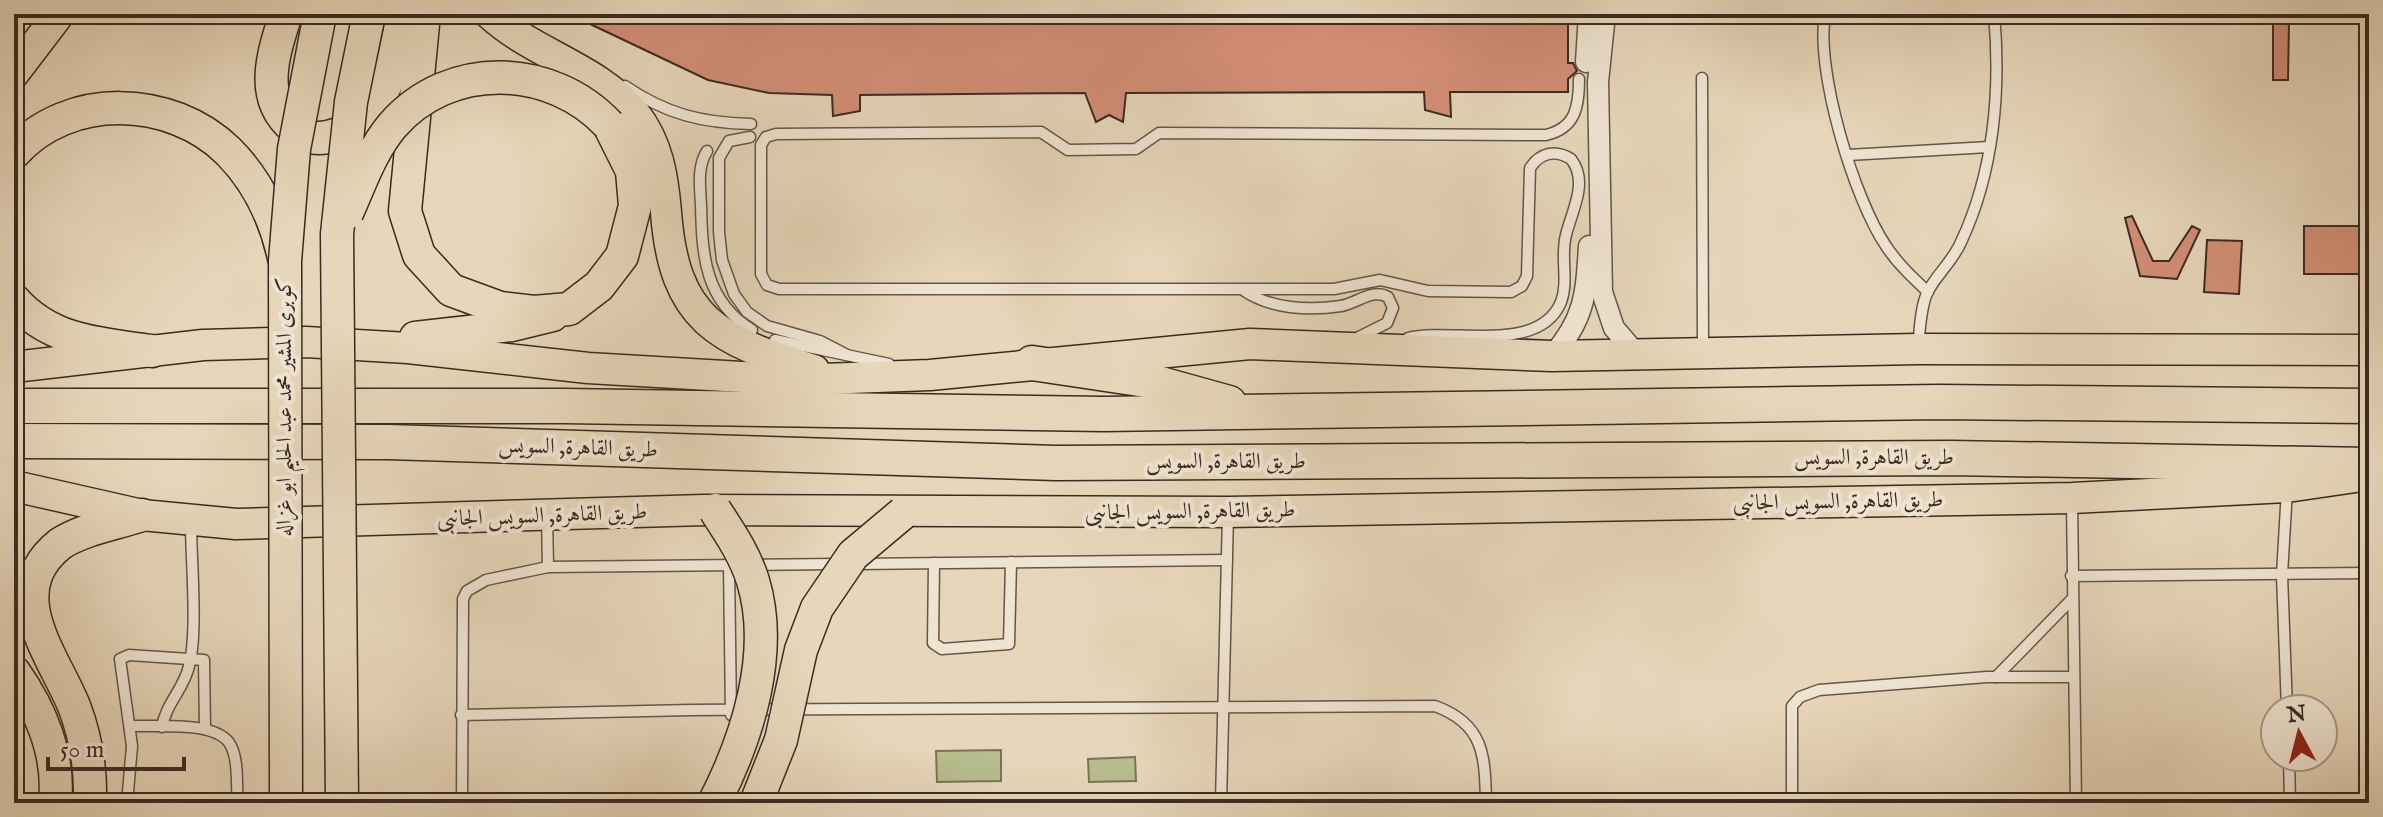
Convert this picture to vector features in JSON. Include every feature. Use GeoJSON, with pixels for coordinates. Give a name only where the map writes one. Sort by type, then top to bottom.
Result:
{"type":"FeatureCollection","features":[{"type":"Feature","properties":{"kind":"highway"},"geometry":{"type":"LineString","coordinates":[[286,14],[270,77],[278,115],[307,138],[319,138],[358,127],[375,106],[392,65],[403,14]]}},
{"type":"Feature","properties":{"kind":"highway","name":"كوبرى المشير محمد عبد الحليم ابو غزاله"},"geometry":{"type":"LineString","coordinates":[[286,803],[285,261],[294,149],[320,14]]}},
{"type":"Feature","properties":{"kind":"highway"},"geometry":{"type":"LineString","coordinates":[[342,803],[337,234],[348,117],[369,14]]}},
{"type":"Feature","properties":{"kind":"highway"},"geometry":{"type":"LineString","coordinates":[[337,234],[382,140],[405,113],[450,86],[492,77],[536,81],[583,102],[609,125],[632,171],[633,223],[629,240],[612,271],[569,309],[517,311],[467,297],[439,280],[412,241],[405,195],[424,14]]}},
{"type":"Feature","properties":{"kind":"highway"},"geometry":{"type":"LineString","coordinates":[[14,153],[42,129],[92,110],[129,108],[170,117],[209,136],[240,164],[274,220],[285,261]]}},
{"type":"Feature","properties":{"kind":"highway"},"geometry":{"type":"LineString","coordinates":[[14,300],[36,321],[67,337],[152,351]]}},
{"type":"Feature","properties":{"kind":"highway"},"geometry":{"type":"LineString","coordinates":[[1032,363],[1146,380],[1256,412]]}},
{"type":"Feature","properties":{"kind":"highway","name":"طريق القاهرة, السويس"},"geometry":{"type":"LineString","coordinates":[[14,406],[564,406],[924,414],[1939,402],[2369,406]]}},
{"type":"Feature","properties":{"kind":"highway","name":"طريق القاهرة, السويس"},"geometry":{"type":"LineString","coordinates":[[14,441],[388,442],[1056,463],[1951,458],[2369,465]]}},
{"type":"Feature","properties":{"kind":"highway"},"geometry":{"type":"LineString","coordinates":[[715,510],[747,565],[760,625],[751,704],[734,761],[734,798]]}},
{"type":"Feature","properties":{"kind":"highway"},"geometry":{"type":"LineString","coordinates":[[734,798],[781,740],[801,650],[817,608],[853,555],[903,513]]}},
{"type":"Feature","properties":{"kind":"highway"},"geometry":{"type":"LineString","coordinates":[[90,803],[89,768],[81,728],[67,690],[33,635],[27,612],[29,587],[39,564],[57,546],[142,515]]}},
{"type":"Feature","properties":{"kind":"highway"},"geometry":{"type":"LineString","coordinates":[[14,672],[34,702],[48,737],[55,775],[55,803]]}},
{"type":"Feature","properties":{"kind":"main road"},"geometry":{"type":"LineString","coordinates":[[14,73],[59,14]]}},
{"type":"Feature","properties":{"kind":"main road"},"geometry":{"type":"LineString","coordinates":[[490,14],[510,31],[616,96],[650,136],[662,178],[671,257],[688,298],[701,316],[718,331],[755,352],[844,367],[930,375],[1207,346],[1337,347],[1552,356],[1918,349],[2369,350]]}},
{"type":"Feature","properties":{"kind":"main road"},"geometry":{"type":"LineString","coordinates":[[357,343],[512,326],[569,309]]}},
{"type":"Feature","properties":{"kind":"main road"},"geometry":{"type":"LineString","coordinates":[[14,367],[254,342],[357,343],[630,371],[750,379],[844,367]]}},
{"type":"Feature","properties":{"kind":"main road","name":"طريق القاهرة, السويس الجانبى"},"geometry":{"type":"LineString","coordinates":[[14,486],[142,515],[191,522],[340,522],[715,510],[1228,512],[2072,498],[2287,487],[2369,475]]}},
{"type":"Feature","properties":{"kind":"street"},"geometry":{"type":"LineString","coordinates":[[1552,356],[1570,335],[1586,294],[1589,14]]}},
{"type":"Feature","properties":{"kind":"street"},"geometry":{"type":"LineString","coordinates":[[1605,14],[1598,82],[1602,292],[1614,328],[1638,356]]}},
{"type":"Feature","properties":{"kind":"lane"},"geometry":{"type":"LineString","coordinates":[[1579,63],[1580,41],[1589,14]]}},
{"type":"Feature","properties":{"kind":"lane"},"geometry":{"type":"LineString","coordinates":[[1825,14],[1822,33],[1826,60],[1860,198],[1886,246],[1928,292]]}},
{"type":"Feature","properties":{"kind":"lane"},"geometry":{"type":"LineString","coordinates":[[1918,349],[1928,292],[1960,245],[1984,175],[1998,57],[1994,14]]}},
{"type":"Feature","properties":{"kind":"lane"},"geometry":{"type":"LineString","coordinates":[[547,53],[604,73],[673,114],[701,121],[751,124]]}},
{"type":"Feature","properties":{"kind":"lane"},"geometry":{"type":"LineString","coordinates":[[1702,78],[1703,354]]}},
{"type":"Feature","properties":{"kind":"lane"},"geometry":{"type":"LineString","coordinates":[[1380,350],[1415,336],[1527,333],[1555,313],[1564,291],[1564,244],[1578,197],[1579,179],[1571,159],[1549,153],[1537,158],[1530,168],[1527,276],[1517,290],[1428,291],[1380,280],[1344,288],[773,288],[761,274],[761,145],[766,137],[776,134],[1041,132],[1068,150],[1136,149],[1159,133],[1546,135],[1558,131],[1573,118],[1578,104],[1579,79]]}},
{"type":"Feature","properties":{"kind":"lane"},"geometry":{"type":"LineString","coordinates":[[750,137],[729,141],[719,158],[719,246],[729,284],[747,312],[767,326],[820,341],[844,367]]}},
{"type":"Feature","properties":{"kind":"lane"},"geometry":{"type":"LineString","coordinates":[[1848,155],[1989,147]]}},
{"type":"Feature","properties":{"kind":"lane"},"geometry":{"type":"LineString","coordinates":[[707,151],[700,171],[702,244],[707,275],[729,312],[752,330]]}},
{"type":"Feature","properties":{"kind":"lane"},"geometry":{"type":"LineString","coordinates":[[1241,289],[1263,302],[1288,306],[1345,305],[1373,293],[1388,297],[1393,308],[1387,323],[1337,347]]}},
{"type":"Feature","properties":{"kind":"lane"},"geometry":{"type":"LineString","coordinates":[[775,340],[844,367]]}},
{"type":"Feature","properties":{"kind":"lane"},"geometry":{"type":"LineString","coordinates":[[2286,693],[2282,575],[2287,487]]}},
{"type":"Feature","properties":{"kind":"lane"},"geometry":{"type":"LineString","coordinates":[[2072,498],[2076,803]]}},
{"type":"Feature","properties":{"kind":"lane"},"geometry":{"type":"LineString","coordinates":[[1221,803],[1228,512]]}},
{"type":"Feature","properties":{"kind":"lane"},"geometry":{"type":"LineString","coordinates":[[547,516],[548,567]]}},
{"type":"Feature","properties":{"kind":"lane"},"geometry":{"type":"LineString","coordinates":[[162,727],[165,710],[184,681],[191,657],[191,522]]}},
{"type":"Feature","properties":{"kind":"lane"},"geometry":{"type":"LineString","coordinates":[[462,803],[463,599],[467,591],[486,580],[548,567],[1227,560]]}},
{"type":"Feature","properties":{"kind":"lane"},"geometry":{"type":"LineString","coordinates":[[934,563],[933,643],[942,649],[1009,644],[1011,562]]}},
{"type":"Feature","properties":{"kind":"lane"},"geometry":{"type":"LineString","coordinates":[[729,565],[734,798]]}},
{"type":"Feature","properties":{"kind":"lane"},"geometry":{"type":"LineString","coordinates":[[2071,576],[2369,573]]}},
{"type":"Feature","properties":{"kind":"lane"},"geometry":{"type":"LineString","coordinates":[[1996,677],[2072,599]]}},
{"type":"Feature","properties":{"kind":"lane"},"geometry":{"type":"LineString","coordinates":[[127,803],[131,776],[130,726],[120,659],[129,655],[191,657],[205,663],[205,729]]}},
{"type":"Feature","properties":{"kind":"lane"},"geometry":{"type":"LineString","coordinates":[[1792,803],[1792,712],[1800,697],[1819,690],[1996,677],[2073,677]]}},
{"type":"Feature","properties":{"kind":"lane"},"geometry":{"type":"LineString","coordinates":[[461,715],[731,710],[1435,706],[1458,715],[1474,731],[1481,750],[1486,803]]}},
{"type":"Feature","properties":{"kind":"lane"},"geometry":{"type":"LineString","coordinates":[[130,726],[217,732],[231,744],[238,803]]}},
{"type":"Feature","properties":{"kind":"lane"},"geometry":{"type":"LineString","coordinates":[[2289,773],[2290,803]]}},
{"type":"Feature","properties":{"kind":"green space"},"geometry":{"type":"Polygon","coordinates":[[[1001,750],[1001,781],[937,782],[936,751],[1001,750]]]}},
{"type":"Feature","properties":{"kind":"green space"},"geometry":{"type":"Polygon","coordinates":[[[1135,757],[1136,781],[1089,782],[1088,759],[1135,757]]]}},
{"type":"Feature","properties":{"kind":"building"},"geometry":{"type":"Polygon","coordinates":[[[569,14],[1568,14],[1568,63],[1573,63],[1577,71],[1568,79],[1568,92],[1450,92],[1451,117],[1425,110],[1424,92],[1126,93],[1123,122],[1109,115],[1096,122],[1085,93],[860,95],[860,111],[833,116],[832,95],[769,93],[708,80],[569,14]]]}},
{"type":"Feature","properties":{"kind":"building"},"geometry":{"type":"Polygon","coordinates":[[[2273,23],[2289,23],[2288,80],[2273,80],[2273,23]]]}},
{"type":"Feature","properties":{"kind":"building"},"geometry":{"type":"Polygon","coordinates":[[[2132,216],[2153,261],[2169,261],[2192,226],[2200,230],[2177,279],[2140,276],[2125,218],[2132,216]]]}},
{"type":"Feature","properties":{"kind":"building"},"geometry":{"type":"Polygon","coordinates":[[[2304,226],[2369,226],[2369,274],[2304,274],[2304,226]]]}},
{"type":"Feature","properties":{"kind":"building"},"geometry":{"type":"Polygon","coordinates":[[[2207,240],[2242,241],[2239,294],[2204,292],[2207,240]]]}}]}
